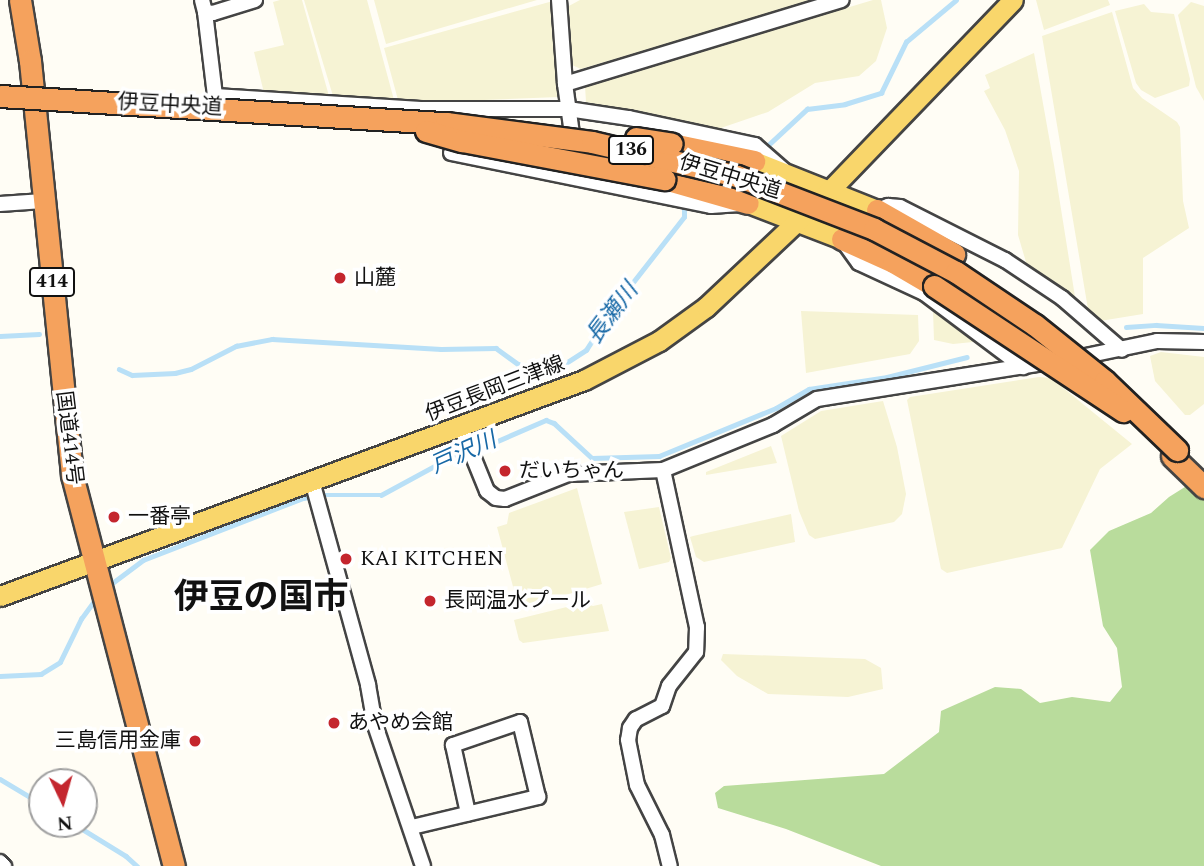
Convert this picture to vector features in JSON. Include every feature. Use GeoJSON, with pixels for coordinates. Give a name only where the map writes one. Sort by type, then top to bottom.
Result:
{"type":"FeatureCollection","features":[{"type":"Feature","properties":{"kind":"highway","name":"国道414号"},"geometry":{"type":"LineString","coordinates":[[20,0],[30,61],[72,475],[174,866]]}},
{"type":"Feature","properties":{"kind":"highway","name":"伊豆中央道"},"geometry":{"type":"LineString","coordinates":[[0,96],[446,123],[592,142],[703,167],[771,188],[874,229],[956,272],[1009,306],[1105,381],[1162,434],[1174,453],[1204,487]]}},
{"type":"Feature","properties":{"kind":"highway","name":"伊豆中央道"},"geometry":{"type":"LineString","coordinates":[[0,107],[328,122],[513,139],[636,160],[734,186],[822,216],[906,254],[1007,316],[1100,387],[1204,478]]}},
{"type":"Feature","properties":{"kind":"highway"},"geometry":{"type":"LineString","coordinates":[[446,123],[576,127],[754,161]]}},
{"type":"Feature","properties":{"kind":"highway"},"geometry":{"type":"LineString","coordinates":[[419,129],[462,141],[663,179],[748,203]]}},
{"type":"Feature","properties":{"kind":"highway"},"geometry":{"type":"LineString","coordinates":[[877,210],[954,254],[1051,319],[1107,366],[1146,405],[1162,434]]}},
{"type":"Feature","properties":{"kind":"highway"},"geometry":{"type":"LineString","coordinates":[[842,239],[893,262],[934,286],[1130,416]]}},
{"type":"Feature","properties":{"kind":"main road","name":"伊豆長岡三津線"},"geometry":{"type":"LineString","coordinates":[[0,596],[584,380],[659,341],[706,307],[795,220],[829,191],[1013,0]]}},
{"type":"Feature","properties":{"kind":"main road"},"geometry":{"type":"LineString","coordinates":[[754,161],[877,210]]}},
{"type":"Feature","properties":{"kind":"main road"},"geometry":{"type":"LineString","coordinates":[[748,203],[842,239]]}},
{"type":"Feature","properties":{"kind":"street"},"geometry":{"type":"LineString","coordinates":[[254,0],[204,6],[215,96],[421,109],[568,109],[629,118],[755,145],[787,174]]}},
{"type":"Feature","properties":{"kind":"street"},"geometry":{"type":"LineString","coordinates":[[559,0],[565,84],[579,177]]}},
{"type":"Feature","properties":{"kind":"street"},"geometry":{"type":"LineString","coordinates":[[565,84],[842,0]]}},
{"type":"Feature","properties":{"kind":"street"},"geometry":{"type":"LineString","coordinates":[[451,153],[711,206],[748,203]]}},
{"type":"Feature","properties":{"kind":"street"},"geometry":{"type":"LineString","coordinates":[[0,204],[43,201]]}},
{"type":"Feature","properties":{"kind":"street"},"geometry":{"type":"LineString","coordinates":[[877,210],[888,206],[900,207],[1005,260],[1062,298],[1122,350]]}},
{"type":"Feature","properties":{"kind":"street"},"geometry":{"type":"LineString","coordinates":[[842,239],[859,263],[924,293],[1023,367]]}},
{"type":"Feature","properties":{"kind":"street"},"geometry":{"type":"LineString","coordinates":[[461,427],[487,491],[496,498],[516,496],[576,473],[663,470],[773,425],[817,399],[1023,367],[1122,350],[1157,341],[1204,342]]}},
{"type":"Feature","properties":{"kind":"street"},"geometry":{"type":"LineString","coordinates":[[663,470],[697,627],[696,652],[668,687],[662,706],[636,719],[630,728],[628,740],[637,785],[662,835],[670,866]]}},
{"type":"Feature","properties":{"kind":"street"},"geometry":{"type":"LineString","coordinates":[[312,481],[368,685],[375,726],[412,827],[423,866]]}},
{"type":"Feature","properties":{"kind":"street"},"geometry":{"type":"LineString","coordinates":[[412,827],[538,797],[520,722],[453,745],[468,813]]}},
{"type":"Feature","properties":{"kind":"street"},"geometry":{"type":"LineString","coordinates":[[0,862],[4,866]]}},
{"type":"Feature","properties":{"kind":"shaded area"},"geometry":{"type":"Polygon","coordinates":[[[302,0],[329,96],[264,93],[254,52],[284,45],[273,2],[302,0]]]}},
{"type":"Feature","properties":{"kind":"shaded area"},"geometry":{"type":"Polygon","coordinates":[[[304,0],[367,0],[394,100],[333,96],[304,0]]]}},
{"type":"Feature","properties":{"kind":"shaded area"},"geometry":{"type":"Polygon","coordinates":[[[374,0],[537,0],[386,44],[374,0]]]}},
{"type":"Feature","properties":{"kind":"shaded area"},"geometry":{"type":"Polygon","coordinates":[[[580,0],[815,0],[581,69],[572,65],[567,7],[580,0]]]}},
{"type":"Feature","properties":{"kind":"shaded area"},"geometry":{"type":"Polygon","coordinates":[[[873,0],[881,0],[887,28],[876,61],[859,76],[815,83],[768,112],[718,129],[586,102],[585,86],[873,0]]]}},
{"type":"Feature","properties":{"kind":"shaded area"},"geometry":{"type":"Polygon","coordinates":[[[1036,0],[1108,0],[1110,5],[1044,30],[1036,0]]]}},
{"type":"Feature","properties":{"kind":"shaded area"},"geometry":{"type":"Polygon","coordinates":[[[553,1],[559,97],[432,102],[398,100],[384,48],[553,1]]]}},
{"type":"Feature","properties":{"kind":"shaded area"},"geometry":{"type":"Polygon","coordinates":[[[1191,2],[1204,6],[1204,101],[1196,87],[1178,15],[1191,2]]]}},
{"type":"Feature","properties":{"kind":"shaded area"},"geometry":{"type":"Polygon","coordinates":[[[1144,4],[1151,12],[1174,14],[1190,79],[1189,86],[1155,98],[1141,90],[1136,83],[1115,11],[1144,4]]]}},
{"type":"Feature","properties":{"kind":"shaded area"},"geometry":{"type":"Polygon","coordinates":[[[1112,12],[1133,88],[1180,127],[1183,201],[1189,228],[1143,258],[1143,314],[1100,321],[1089,315],[1042,36],[1112,12]]]}},
{"type":"Feature","properties":{"kind":"shaded area"},"geometry":{"type":"Polygon","coordinates":[[[1034,53],[1076,303],[1028,269],[1018,235],[1019,171],[1005,130],[984,91],[990,88],[985,75],[1034,53]]]}},
{"type":"Feature","properties":{"kind":"shaded area"},"geometry":{"type":"Polygon","coordinates":[[[936,310],[974,339],[973,342],[953,344],[934,340],[933,311],[936,310]]]}},
{"type":"Feature","properties":{"kind":"shaded area"},"geometry":{"type":"Polygon","coordinates":[[[801,311],[918,315],[919,341],[910,354],[806,373],[801,311]]]}},
{"type":"Feature","properties":{"kind":"shaded area"},"geometry":{"type":"Polygon","coordinates":[[[1161,352],[1204,357],[1204,404],[1190,415],[1185,415],[1155,381],[1150,356],[1161,352]]]}},
{"type":"Feature","properties":{"kind":"shaded area"},"geometry":{"type":"Polygon","coordinates":[[[1039,377],[1051,378],[1132,444],[1100,469],[1062,548],[947,573],[941,569],[907,400],[910,397],[1039,377]]]}},
{"type":"Feature","properties":{"kind":"shaded area"},"geometry":{"type":"Polygon","coordinates":[[[883,401],[897,447],[906,494],[902,514],[894,522],[815,539],[809,535],[799,511],[781,436],[821,411],[883,401]]]}},
{"type":"Feature","properties":{"kind":"shaded area"},"geometry":{"type":"Polygon","coordinates":[[[771,446],[777,463],[706,475],[706,472],[771,446]]]}},
{"type":"Feature","properties":{"kind":"shaded area"},"geometry":{"type":"Polygon","coordinates":[[[577,488],[602,584],[519,609],[497,527],[507,524],[509,513],[577,488]]]}},
{"type":"Feature","properties":{"kind":"shaded area"},"geometry":{"type":"Polygon","coordinates":[[[659,507],[671,558],[669,562],[639,569],[624,512],[659,507]]]}},
{"type":"Feature","properties":{"kind":"shaded area"},"geometry":{"type":"Polygon","coordinates":[[[791,514],[795,542],[704,562],[696,557],[690,537],[791,514]]]}},
{"type":"Feature","properties":{"kind":"shaded area"},"geometry":{"type":"Polygon","coordinates":[[[583,603],[593,606],[602,604],[609,631],[523,643],[519,640],[514,620],[583,603]]]}},
{"type":"Feature","properties":{"kind":"shaded area"},"geometry":{"type":"Polygon","coordinates":[[[723,654],[865,659],[881,668],[883,689],[848,697],[768,694],[737,676],[721,660],[723,654]]]}},
{"type":"Feature","properties":{"kind":"green space"},"geometry":{"type":"Polygon","coordinates":[[[1204,475],[1204,866],[881,866],[786,829],[718,808],[715,793],[724,786],[884,774],[939,732],[941,711],[995,687],[1021,689],[1040,703],[1072,697],[1110,702],[1122,687],[1117,648],[1103,626],[1090,550],[1109,531],[1151,513],[1169,497],[1204,475]]]}},
{"type":"Feature","properties":{"kind":"waterway","name":"長瀬川"},"geometry":{"type":"LineString","coordinates":[[764,149],[807,109],[845,104],[881,93],[906,42],[956,0]]}},
{"type":"Feature","properties":{"kind":"waterway","name":"長瀬川"},"geometry":{"type":"LineString","coordinates":[[119,369],[132,375],[175,373],[191,369],[236,346],[272,339],[441,349],[496,348],[518,364],[545,370],[566,363],[586,350],[616,304],[684,217],[684,205]]}},
{"type":"Feature","properties":{"kind":"waterway","name":"戸沢川"},"geometry":{"type":"LineString","coordinates":[[1126,327],[1156,325],[1204,328]]}},
{"type":"Feature","properties":{"kind":"waterway","name":"長瀬川"},"geometry":{"type":"LineString","coordinates":[[0,336],[39,334]]}},
{"type":"Feature","properties":{"kind":"waterway","name":"戸沢川"},"geometry":{"type":"LineString","coordinates":[[107,587],[143,560],[303,498],[322,495],[381,495],[462,451],[479,449],[546,420],[554,423],[592,458],[659,456],[776,408],[809,389],[887,377],[967,357]]}},
{"type":"Feature","properties":{"kind":"waterway","name":"戸沢川"},"geometry":{"type":"LineString","coordinates":[[0,676],[41,674],[60,662],[81,619],[96,598]]}},
{"type":"Feature","properties":{"kind":"waterway"},"geometry":{"type":"LineString","coordinates":[[0,779],[28,796]]}},
{"type":"Feature","properties":{"kind":"waterway"},"geometry":{"type":"LineString","coordinates":[[97,838],[137,866]]}},
{"type":"Feature","properties":{"kind":"place","name":"山麓"},"geometry":{"type":"Point","coordinates":[340,278]}},
{"type":"Feature","properties":{"kind":"place","name":"だいちゃん"},"geometry":{"type":"Point","coordinates":[505,471]}},
{"type":"Feature","properties":{"kind":"place","name":"一番亭"},"geometry":{"type":"Point","coordinates":[114,517]}},
{"type":"Feature","properties":{"kind":"place","name":"KAI KITCHEN"},"geometry":{"type":"Point","coordinates":[346,559]}},
{"type":"Feature","properties":{"kind":"place","name":"長岡温水プール"},"geometry":{"type":"Point","coordinates":[430,601]}},
{"type":"Feature","properties":{"kind":"place","name":"あやめ会館"},"geometry":{"type":"Point","coordinates":[334,723]}},
{"type":"Feature","properties":{"kind":"place","name":"三島信用金庫"},"geometry":{"type":"Point","coordinates":[195,741]}},
{"type":"Feature","properties":{"kind":"district","name":"伊豆の国市"},"geometry":{"type":"Point","coordinates":[261,598]}}]}
